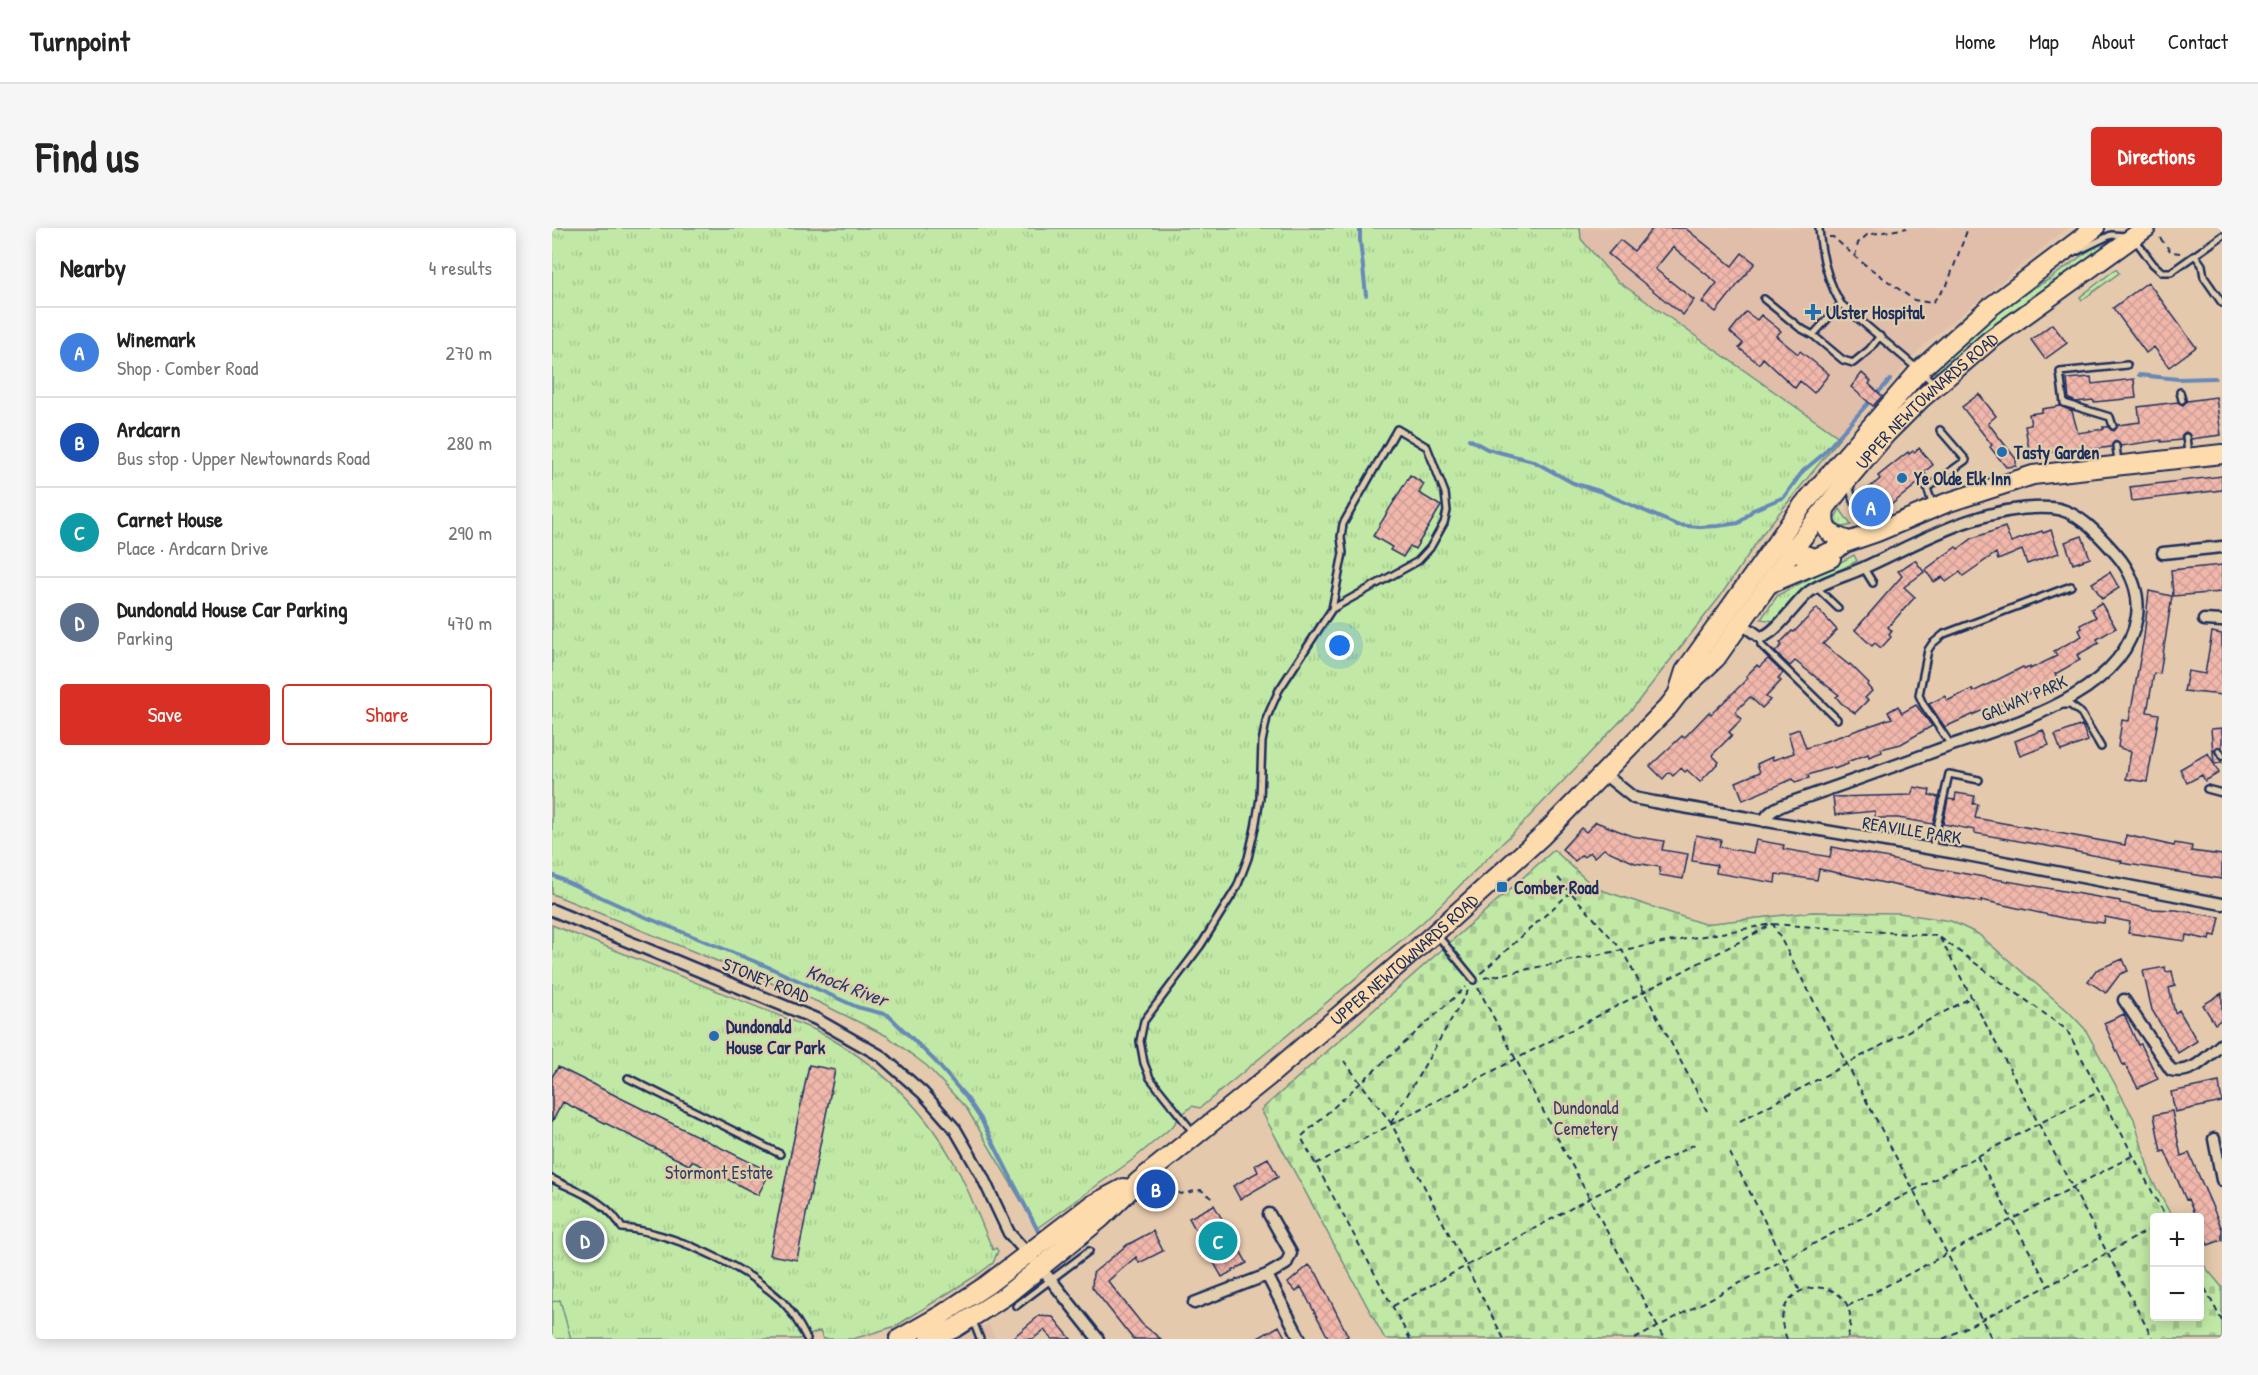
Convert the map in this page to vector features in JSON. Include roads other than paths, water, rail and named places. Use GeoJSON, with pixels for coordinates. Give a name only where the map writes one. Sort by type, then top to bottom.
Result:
{"type":"FeatureCollection","features":[{"type":"Feature","properties":{"kind":"highway","name":"UPPER NEWTOWNARDS ROAD"},"geometry":{"type":"LineString","coordinates":[[932,1339],[972,1318],[1004,1296],[1046,1273],[1139,1181],[1196,1136],[1435,933],[1542,836],[1604,774],[1678,694],[1716,658],[1771,583],[1785,545],[1813,493],[1920,370],[1989,308],[2095,228]]}},
{"type":"Feature","properties":{"kind":"highway","name":"UPPER NEWTOWNARDS ROAD"},"geometry":{"type":"LineString","coordinates":[[1678,694],[1685,671],[1785,545],[1825,508],[1886,434],[1936,385],[1990,340],[2143,233]]}},
{"type":"Feature","properties":{"kind":"highway"},"geometry":{"type":"LineString","coordinates":[[1785,545],[1815,558],[1847,542],[1934,508],[2033,475],[2222,454]]}},
{"type":"Feature","properties":{"kind":"highway"},"geometry":{"type":"LineString","coordinates":[[1825,508],[1823,524],[1834,536],[1847,542]]}},
{"type":"Feature","properties":{"kind":"highway"},"geometry":{"type":"LineString","coordinates":[[1771,583],[1841,553],[1847,542]]}},
{"type":"Feature","properties":{"kind":"highway","name":"UPPER NEWTOWNARDS ROAD"},"geometry":{"type":"LineString","coordinates":[[899,1339],[979,1290],[1090,1206],[1139,1181]]}},
{"type":"Feature","properties":{"kind":"street","name":"GALWAY PARK"},"geometry":{"type":"LineString","coordinates":[[1760,637],[1770,634],[1791,609],[1817,588],[1933,534],[1982,517],[2019,509],[2053,508],[2076,516],[2106,543],[2126,566],[2134,583],[2138,608],[2135,630],[2121,654],[2100,677],[2080,692],[2057,705],[1786,804],[1774,809],[1764,821]]}},
{"type":"Feature","properties":{"kind":"street"},"geometry":{"type":"LineString","coordinates":[[2163,553],[2222,547]]}},
{"type":"Feature","properties":{"kind":"street"},"geometry":{"type":"LineString","coordinates":[[2204,620],[2222,621]]}},
{"type":"Feature","properties":{"kind":"street"},"geometry":{"type":"LineString","coordinates":[[1742,624],[1760,637]]}},
{"type":"Feature","properties":{"kind":"street","name":"REAVILLE PARK"},"geometry":{"type":"LineString","coordinates":[[1604,774],[1634,798],[1743,819],[1932,849],[2222,904]]}},
{"type":"Feature","properties":{"kind":"street","name":"STONEY ROAD"},"geometry":{"type":"LineString","coordinates":[[552,910],[816,1019],[881,1056],[923,1093],[955,1130],[977,1167],[1009,1233],[1046,1273],[1098,1339]]}},
{"type":"Feature","properties":{"kind":"street"},"geometry":{"type":"LineString","coordinates":[[2124,1000],[2171,1070],[2180,1072],[2190,1070],[2222,1044]]}},
{"type":"Feature","properties":{"kind":"street"},"geometry":{"type":"LineString","coordinates":[[2214,1139],[2222,1180]]}},
{"type":"Feature","properties":{"kind":"street"},"geometry":{"type":"LineString","coordinates":[[1194,1303],[1267,1275],[1286,1264],[1291,1253],[1269,1214]]}},
{"type":"Feature","properties":{"kind":"street"},"geometry":{"type":"LineString","coordinates":[[1267,1275],[1300,1339]]}},
{"type":"Feature","properties":{"kind":"lane"},"geometry":{"type":"LineString","coordinates":[[1819,228],[1825,269],[1841,304],[1936,385]]}},
{"type":"Feature","properties":{"kind":"lane"},"geometry":{"type":"LineString","coordinates":[[2027,279],[2106,236],[2143,233],[2153,264],[2162,272],[2171,272],[2222,236]]}},
{"type":"Feature","properties":{"kind":"lane"},"geometry":{"type":"LineString","coordinates":[[2194,255],[2202,265],[2204,277],[2222,303]]}},
{"type":"Feature","properties":{"kind":"lane"},"geometry":{"type":"LineString","coordinates":[[1764,299],[1843,360],[1853,363],[1869,350],[1880,336]]}},
{"type":"Feature","properties":{"kind":"lane"},"geometry":{"type":"LineString","coordinates":[[1813,335],[1841,304]]}},
{"type":"Feature","properties":{"kind":"lane"},"geometry":{"type":"LineString","coordinates":[[2113,426],[2110,417],[2064,403],[2060,372],[2127,365]]}},
{"type":"Feature","properties":{"kind":"lane"},"geometry":{"type":"LineString","coordinates":[[2180,392],[2182,400]]}},
{"type":"Feature","properties":{"kind":"lane"},"geometry":{"type":"LineString","coordinates":[[1196,1136],[1150,1078],[1144,1063],[1140,1041],[1144,1021],[1201,945],[1237,887],[1256,828],[1260,798],[1262,742],[1267,717],[1279,690],[1332,609],[1343,552],[1341,537],[1343,524],[1396,429],[1427,447],[1445,493],[1447,511],[1444,523],[1430,549],[1418,561],[1332,609]]}},
{"type":"Feature","properties":{"kind":"lane"},"geometry":{"type":"LineString","coordinates":[[1934,508],[1928,488],[1966,460],[1940,430]]}},
{"type":"Feature","properties":{"kind":"lane"},"geometry":{"type":"LineString","coordinates":[[2186,437],[2189,458]]}},
{"type":"Feature","properties":{"kind":"lane"},"geometry":{"type":"LineString","coordinates":[[2116,446],[2119,467]]}},
{"type":"Feature","properties":{"kind":"lane"},"geometry":{"type":"LineString","coordinates":[[1848,479],[1853,500],[1877,532]]}},
{"type":"Feature","properties":{"kind":"lane"},"geometry":{"type":"LineString","coordinates":[[1863,567],[1873,583]]}},
{"type":"Feature","properties":{"kind":"lane"},"geometry":{"type":"LineString","coordinates":[[1951,745],[1919,695],[1924,667],[1932,644],[1944,634],[2071,586]]}},
{"type":"Feature","properties":{"kind":"lane"},"geometry":{"type":"LineString","coordinates":[[1817,588],[1838,608]]}},
{"type":"Feature","properties":{"kind":"lane"},"geometry":{"type":"LineString","coordinates":[[1760,637],[1761,645],[1837,719]]}},
{"type":"Feature","properties":{"kind":"lane"},"geometry":{"type":"LineString","coordinates":[[2057,705],[2075,707],[2101,747]]}},
{"type":"Feature","properties":{"kind":"lane"},"geometry":{"type":"LineString","coordinates":[[1932,849],[1950,774],[1979,780]]}},
{"type":"Feature","properties":{"kind":"lane"},"geometry":{"type":"LineString","coordinates":[[2207,789],[2222,793]]}},
{"type":"Feature","properties":{"kind":"lane"},"geometry":{"type":"LineString","coordinates":[[1435,933],[1474,980]]}},
{"type":"Feature","properties":{"kind":"lane"},"geometry":{"type":"LineString","coordinates":[[628,1078],[780,1154]]}},
{"type":"Feature","properties":{"kind":"lane"},"geometry":{"type":"LineString","coordinates":[[552,1179],[610,1210],[622,1228],[638,1229],[678,1241],[754,1278],[783,1302],[807,1339]]}},
{"type":"Feature","properties":{"kind":"lane"},"geometry":{"type":"LineString","coordinates":[[1016,1306],[1046,1273],[1089,1251]]}},
{"type":"Feature","properties":{"kind":"lane"},"geometry":{"type":"LineString","coordinates":[[972,1318],[980,1339]]}},
{"type":"Feature","properties":{"kind":"waterway"},"geometry":{"type":"LineString","coordinates":[[1360,228],[1366,295]]}},
{"type":"Feature","properties":{"kind":"waterway"},"geometry":{"type":"LineString","coordinates":[[2139,375],[2178,379],[2215,378]]}},
{"type":"Feature","properties":{"kind":"waterway"},"geometry":{"type":"LineString","coordinates":[[1876,395],[1890,380]]}},
{"type":"Feature","properties":{"kind":"waterway"},"geometry":{"type":"LineString","coordinates":[[1469,439],[1487,449],[1533,461],[1573,483],[1599,491],[1677,525],[1718,526],[1739,523],[1753,510],[1784,497],[1803,471],[1821,456],[1871,400]]}},
{"type":"Feature","properties":{"kind":"waterway","name":"Knock River"},"geometry":{"type":"LineString","coordinates":[[552,875],[857,1007],[888,1015],[935,1061],[966,1097],[981,1119],[1038,1231]]}},
{"type":"Feature","properties":{"kind":"place","name":"Ulster Hospital"},"geometry":{"type":"Point","coordinates":[1813,312]}},
{"type":"Feature","properties":{"kind":"place","name":"Tasty Garden"},"geometry":{"type":"Point","coordinates":[2002,452]}},
{"type":"Feature","properties":{"kind":"place","name":"Ye Olde Elk Inn"},"geometry":{"type":"Point","coordinates":[1902,478]}},
{"type":"Feature","properties":{"kind":"place","name":"Winemark"},"geometry":{"type":"Point","coordinates":[1871,507]}},
{"type":"Feature","properties":{"kind":"place","name":"Comber Road"},"geometry":{"type":"Point","coordinates":[1502,887]}},
{"type":"Feature","properties":{"kind":"place","name":"Dundonald House Car Park"},"geometry":{"type":"Point","coordinates":[714,1036]}},
{"type":"Feature","properties":{"kind":"place","name":"Ardcarn"},"geometry":{"type":"Point","coordinates":[1156,1189]}},
{"type":"Feature","properties":{"kind":"place","name":"Dundonald House Car Parking"},"geometry":{"type":"Point","coordinates":[585,1240]}},
{"type":"Feature","properties":{"kind":"place","name":"Carnet House"},"geometry":{"type":"Point","coordinates":[1218,1241]}},
{"type":"Feature","properties":{"kind":"park label","name":"Dundonald Cemetery"},"geometry":{"type":"Point","coordinates":[1586,1117]}},
{"type":"Feature","properties":{"kind":"park label","name":"Stormont Estate"},"geometry":{"type":"Point","coordinates":[719,1172]}}]}
